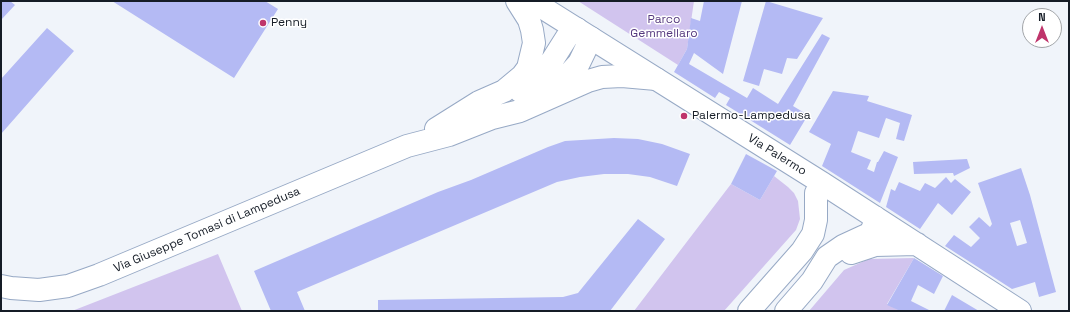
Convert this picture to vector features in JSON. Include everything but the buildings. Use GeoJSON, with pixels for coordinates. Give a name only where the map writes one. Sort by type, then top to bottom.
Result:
{"type":"FeatureCollection","features":[{"type":"Feature","properties":{"kind":"street"},"geometry":{"type":"LineString","coordinates":[[408,146],[479,102],[504,90],[513,84],[528,68],[534,43],[532,30],[529,20],[517,1]]}},
{"type":"Feature","properties":{"kind":"street","name":"Via Palermo"},"geometry":{"type":"LineString","coordinates":[[532,1],[822,183],[1020,311]]}},
{"type":"Feature","properties":{"kind":"street"},"geometry":{"type":"LineString","coordinates":[[444,124],[527,87],[548,67],[556,52],[567,37],[584,34],[579,63],[568,75],[548,89],[519,102],[492,118]]}},
{"type":"Feature","properties":{"kind":"street"},"geometry":{"type":"LineString","coordinates":[[408,146],[449,135],[492,118],[520,111],[588,80],[602,77],[622,76],[656,79]]}},
{"type":"Feature","properties":{"kind":"street","name":"Via Giuseppe Tomasi di Lampedusa"},"geometry":{"type":"LineString","coordinates":[[1,286],[39,290],[68,286],[99,275],[408,146]]}},
{"type":"Feature","properties":{"kind":"street"},"geometry":{"type":"LineString","coordinates":[[749,311],[802,251],[813,234],[816,220],[816,192],[822,183]]}},
{"type":"Feature","properties":{"kind":"street"},"geometry":{"type":"LineString","coordinates":[[786,311],[812,281],[827,257],[843,246],[868,234],[873,228],[875,217]]}},
{"type":"Feature","properties":{"kind":"street"},"geometry":{"type":"LineString","coordinates":[[812,281],[851,253],[863,248],[886,244],[917,244]]}},
{"type":"Feature","properties":{"kind":"green space","name":"Parco Gemmellaro"},"geometry":{"type":"Polygon","coordinates":[[[578,1],[694,1],[687,49],[678,65],[578,1]]]}},
{"type":"Feature","properties":{"kind":"green space"},"geometry":{"type":"Polygon","coordinates":[[[774,176],[794,193],[798,201],[800,219],[796,230],[724,311],[634,311],[731,184],[760,200],[774,176]]]}},
{"type":"Feature","properties":{"kind":"green space"},"geometry":{"type":"Polygon","coordinates":[[[218,254],[242,311],[72,311],[218,254]]]}},
{"type":"Feature","properties":{"kind":"green space"},"geometry":{"type":"Polygon","coordinates":[[[914,258],[887,304],[900,311],[809,311],[844,270],[869,259],[914,258]]]}},
{"type":"Feature","properties":{"kind":"place","name":"Penny"},"geometry":{"type":"Point","coordinates":[263,23]}},
{"type":"Feature","properties":{"kind":"place","name":"Palermo-Lampedusa"},"geometry":{"type":"Point","coordinates":[684,116]}}]}
